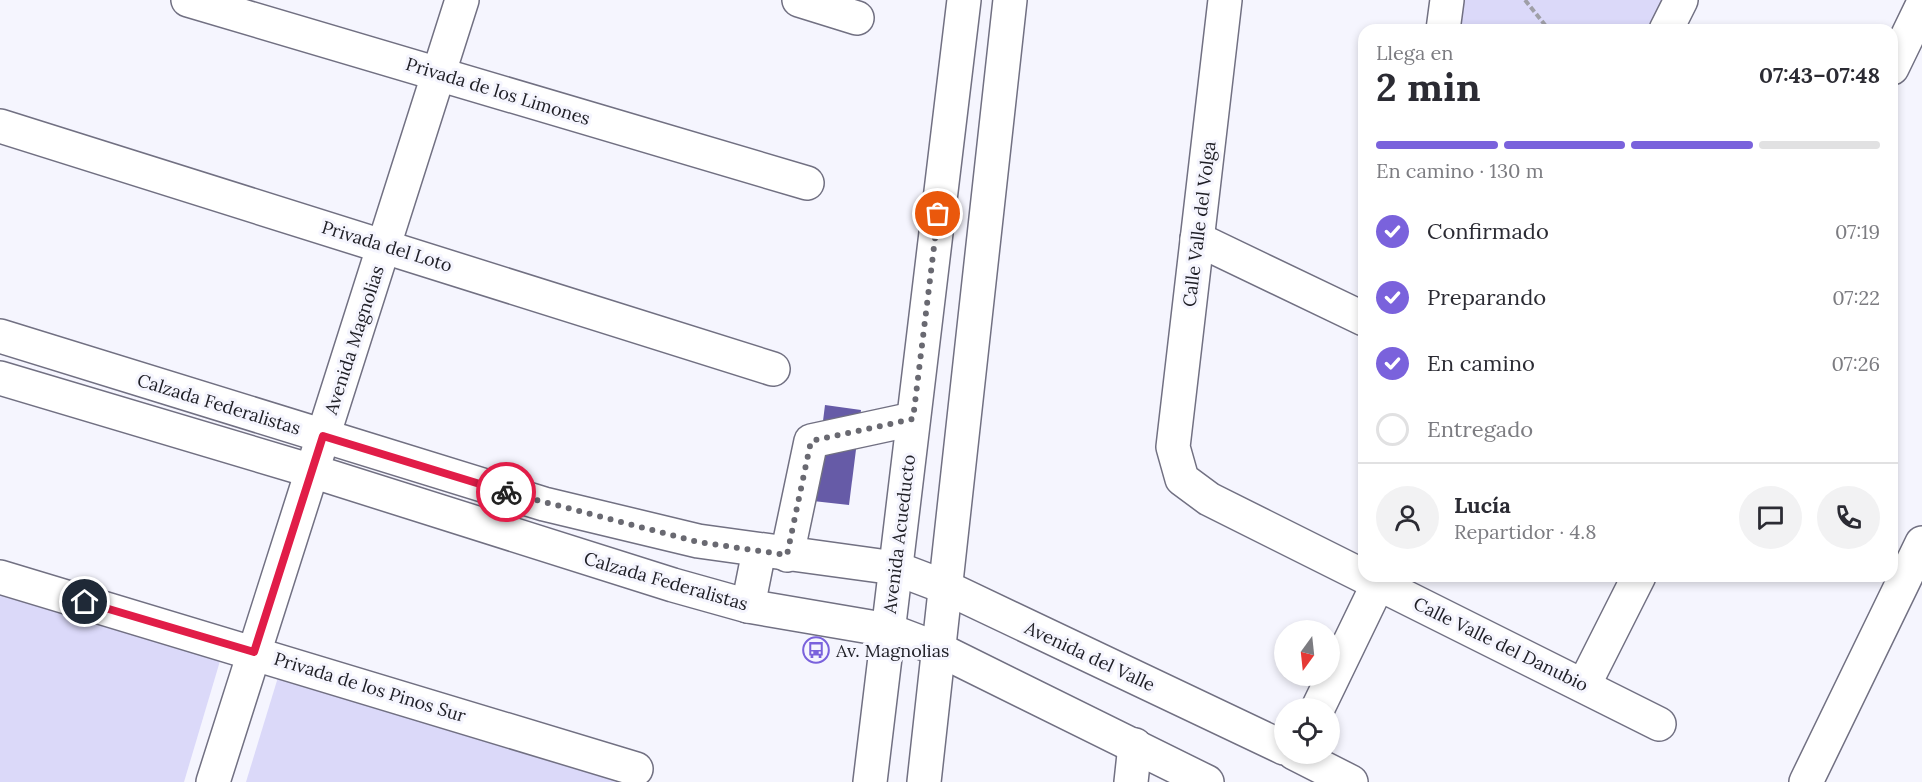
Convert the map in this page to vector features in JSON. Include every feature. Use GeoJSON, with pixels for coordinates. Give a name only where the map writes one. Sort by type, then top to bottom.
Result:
{"type":"FeatureCollection","features":[{"type":"Feature","properties":{"kind":"street","name":"Privada de los Limones"},"geometry":{"type":"LineString","coordinates":[[188,0],[807,183]]}},
{"type":"Feature","properties":{"kind":"street","name":"Avenida Magnolias"},"geometry":{"type":"LineString","coordinates":[[213,782],[462,0]]}},
{"type":"Feature","properties":{"kind":"street"},"geometry":{"type":"LineString","coordinates":[[799,0],[857,18]]}},
{"type":"Feature","properties":{"kind":"street","name":"Avenida Acueducto"},"geometry":{"type":"LineString","coordinates":[[870,782],[964,0]]}},
{"type":"Feature","properties":{"kind":"street"},"geometry":{"type":"LineString","coordinates":[[924,782],[1010,0]]}},
{"type":"Feature","properties":{"kind":"street","name":"Calle Valle del Volga"},"geometry":{"type":"LineString","coordinates":[[1173,447],[1226,0]]}},
{"type":"Feature","properties":{"kind":"street"},"geometry":{"type":"LineString","coordinates":[[1444,24],[1448,0]]}},
{"type":"Feature","properties":{"kind":"street"},"geometry":{"type":"LineString","coordinates":[[1669,24],[1681,0]]}},
{"type":"Feature","properties":{"kind":"street"},"geometry":{"type":"LineString","coordinates":[[1898,56],[1922,6]]}},
{"type":"Feature","properties":{"kind":"street","name":"Privada del Loto"},"geometry":{"type":"LineString","coordinates":[[0,126],[773,369]]}},
{"type":"Feature","properties":{"kind":"street"},"geometry":{"type":"LineString","coordinates":[[1197,239],[1358,316]]}},
{"type":"Feature","properties":{"kind":"street","name":"Calzada Federalistas"},"geometry":{"type":"LineString","coordinates":[[0,336],[544,504],[698,542],[895,568]]}},
{"type":"Feature","properties":{"kind":"street","name":"Calzada Federalistas"},"geometry":{"type":"LineString","coordinates":[[0,378],[312,471],[748,606],[888,630]]}},
{"type":"Feature","properties":{"kind":"street"},"geometry":{"type":"LineString","coordinates":[[748,606],[773,553],[811,441],[913,419]]}},
{"type":"Feature","properties":{"kind":"street","name":"Calle Valle del Danubio"},"geometry":{"type":"LineString","coordinates":[[1173,447],[1182,479],[1209,499],[1358,574]]}},
{"type":"Feature","properties":{"kind":"street"},"geometry":{"type":"LineString","coordinates":[[533,541],[544,504]]}},
{"type":"Feature","properties":{"kind":"street"},"geometry":{"type":"LineString","coordinates":[[1806,782],[1922,543]]}},
{"type":"Feature","properties":{"kind":"street","name":"Avenida del Valle"},"geometry":{"type":"LineString","coordinates":[[895,568],[945,586],[1274,743]]}},
{"type":"Feature","properties":{"kind":"street","name":"Privada de los Pinos Sur"},"geometry":{"type":"LineString","coordinates":[[0,577],[636,769]]}},
{"type":"Feature","properties":{"kind":"street","name":"Calle Valle del Danubio"},"geometry":{"type":"LineString","coordinates":[[1374,582],[1659,724]]}},
{"type":"Feature","properties":{"kind":"street"},"geometry":{"type":"LineString","coordinates":[[1584,685],[1636,582]]}},
{"type":"Feature","properties":{"kind":"street"},"geometry":{"type":"LineString","coordinates":[[1323,698],[1378,584]]}},
{"type":"Feature","properties":{"kind":"street"},"geometry":{"type":"LineString","coordinates":[[888,630],[938,649],[1207,782]]}},
{"type":"Feature","properties":{"kind":"street"},"geometry":{"type":"LineString","coordinates":[[1131,782],[1135,745]]}},
{"type":"Feature","properties":{"kind":"street"},"geometry":{"type":"LineString","coordinates":[[1316,764],[1351,782]]}},
{"type":"Feature","properties":{"kind":"path"},"geometry":{"type":"LineString","coordinates":[[1525,0],[1543,24]]}},
{"type":"Feature","properties":{"kind":"shaded area"},"geometry":{"type":"Polygon","coordinates":[[[1464,0],[1667,0],[1656,24],[1461,24],[1464,0]]]}},
{"type":"Feature","properties":{"kind":"shaded area"},"geometry":{"type":"Polygon","coordinates":[[[0,595],[220,661],[184,782],[0,782],[0,595]]]}},
{"type":"Feature","properties":{"kind":"shaded area"},"geometry":{"type":"Polygon","coordinates":[[[279,674],[629,782],[246,782],[279,674]]]}},
{"type":"Feature","properties":{"kind":"building"},"geometry":{"type":"Polygon","coordinates":[[[825,405],[861,410],[849,505],[813,501],[825,405]]]}},
{"type":"Feature","properties":{"kind":"way so far"},"geometry":{"type":"LineString","coordinates":[[506,492],[544,504],[698,542],[787,555],[811,441],[913,419],[938,214]]}},
{"type":"Feature","properties":{"kind":"place","name":"Av. Magnolias"},"geometry":{"type":"Point","coordinates":[816,650]}},
{"type":"Feature","properties":{"kind":"route"},"geometry":{"type":"LineString","coordinates":[[85,602],[254,652],[323,436],[506,492]]}}]}
